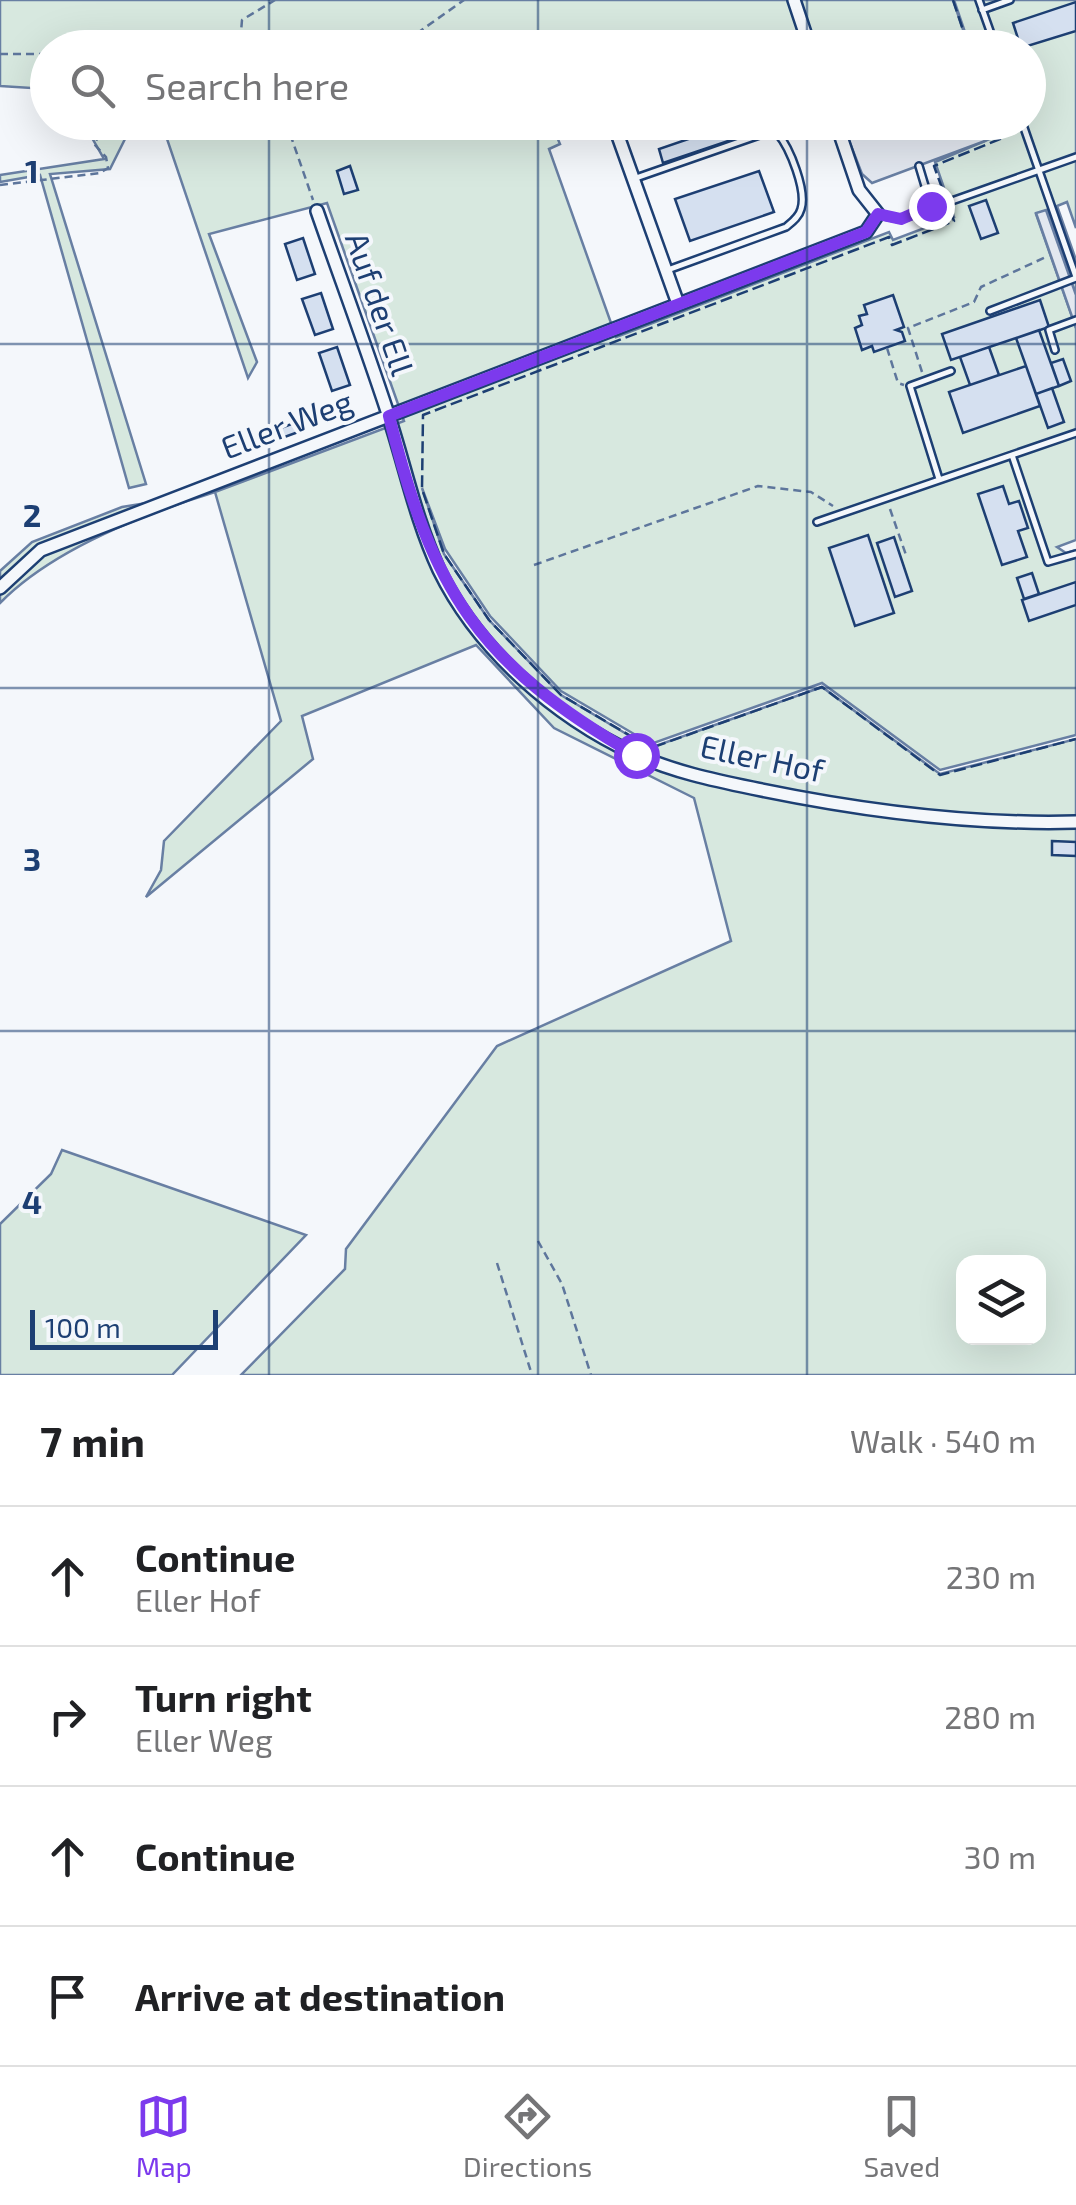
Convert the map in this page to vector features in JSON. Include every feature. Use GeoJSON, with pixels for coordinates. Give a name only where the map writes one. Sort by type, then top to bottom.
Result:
{"type":"FeatureCollection","features":[{"type":"Feature","properties":{"kind":"street"},"geometry":{"type":"LineString","coordinates":[[794,0],[804,30]]}},
{"type":"Feature","properties":{"kind":"street"},"geometry":{"type":"LineString","coordinates":[[619,140],[676,302]]}},
{"type":"Feature","properties":{"kind":"street"},"geometry":{"type":"LineString","coordinates":[[842,140],[859,190],[878,214]]}},
{"type":"Feature","properties":{"kind":"street","name":"Auf der Ell"},"geometry":{"type":"LineString","coordinates":[[317,210],[389,416]]}},
{"type":"Feature","properties":{"kind":"street","name":"Eller Weg"},"geometry":{"type":"LineString","coordinates":[[0,588],[41,550],[676,302],[866,232],[878,214]]}},
{"type":"Feature","properties":{"kind":"street","name":"Eller Hof"},"geometry":{"type":"LineString","coordinates":[[389,416],[410,499],[440,573],[476,628],[523,680],[577,721],[636,755],[709,779],[785,795],[873,810],[1076,822]]}},
{"type":"Feature","properties":{"kind":"lane"},"geometry":{"type":"LineString","coordinates":[[979,0],[989,30]]}},
{"type":"Feature","properties":{"kind":"lane"},"geometry":{"type":"LineString","coordinates":[[982,10],[1010,0]]}},
{"type":"Feature","properties":{"kind":"lane"},"geometry":{"type":"LineString","coordinates":[[633,180],[745,140]]}},
{"type":"Feature","properties":{"kind":"lane"},"geometry":{"type":"LineString","coordinates":[[665,270],[786,228],[800,214],[803,199],[784,140]]}},
{"type":"Feature","properties":{"kind":"lane"},"geometry":{"type":"LineString","coordinates":[[990,310],[1076,278],[1028,140]]}},
{"type":"Feature","properties":{"kind":"lane"},"geometry":{"type":"LineString","coordinates":[[878,214],[901,219],[1076,157]]}},
{"type":"Feature","properties":{"kind":"lane"},"geometry":{"type":"LineString","coordinates":[[919,166],[931,206]]}},
{"type":"Feature","properties":{"kind":"lane"},"geometry":{"type":"LineString","coordinates":[[1056,350],[1049,330],[1076,320]]}},
{"type":"Feature","properties":{"kind":"lane"},"geometry":{"type":"LineString","coordinates":[[939,480],[910,386],[951,371]]}},
{"type":"Feature","properties":{"kind":"lane"},"geometry":{"type":"LineString","coordinates":[[817,522],[1076,433]]}},
{"type":"Feature","properties":{"kind":"lane"},"geometry":{"type":"LineString","coordinates":[[1012,455],[1048,562],[1076,554]]}},
{"type":"Feature","properties":{"kind":"path"},"geometry":{"type":"LineString","coordinates":[[241,30],[242,20],[275,0]]}},
{"type":"Feature","properties":{"kind":"path"},"geometry":{"type":"LineString","coordinates":[[422,30],[464,0]]}},
{"type":"Feature","properties":{"kind":"path"},"geometry":{"type":"LineString","coordinates":[[0,54],[30,54]]}},
{"type":"Feature","properties":{"kind":"path"},"geometry":{"type":"LineString","coordinates":[[0,185],[100,173],[108,168],[106,157],[94,144],[96,140]]}},
{"type":"Feature","properties":{"kind":"path"},"geometry":{"type":"LineString","coordinates":[[292,140],[317,210]]}},
{"type":"Feature","properties":{"kind":"path"},"geometry":{"type":"LineString","coordinates":[[924,380],[908,328],[974,302],[980,287],[1048,256]]}},
{"type":"Feature","properties":{"kind":"path"},"geometry":{"type":"LineString","coordinates":[[887,348],[898,383],[910,386]]}},
{"type":"Feature","properties":{"kind":"path"},"geometry":{"type":"LineString","coordinates":[[534,565],[758,486],[811,492],[841,514]]}},
{"type":"Feature","properties":{"kind":"path"},"geometry":{"type":"LineString","coordinates":[[886,498],[906,555]]}},
{"type":"Feature","properties":{"kind":"path"},"geometry":{"type":"LineString","coordinates":[[538,1240],[562,1284],[591,1375]]}},
{"type":"Feature","properties":{"kind":"path"},"geometry":{"type":"LineString","coordinates":[[497,1264],[532,1375]]}},
{"type":"Feature","properties":{"kind":"shaded area"},"geometry":{"type":"Polygon","coordinates":[[[0,0],[953,0],[963,30],[30,30],[30,88],[0,86],[0,0]]]}},
{"type":"Feature","properties":{"kind":"shaded area"},"geometry":{"type":"Polygon","coordinates":[[[954,0],[1076,0],[1076,228],[1067,202],[1057,206],[1076,260],[1076,295],[1047,210],[1036,214],[1076,328],[1076,540],[1057,547],[1066,553],[1076,550],[1076,735],[940,770],[822,683],[651,744],[561,691],[490,616],[445,549],[422,488],[444,554],[489,620],[561,695],[650,748],[822,687],[940,774],[1076,739],[1076,1375],[241,1375],[345,1269],[346,1249],[497,1046],[731,941],[694,798],[554,728],[476,645],[302,716],[313,759],[146,897],[161,870],[164,841],[281,721],[215,492],[404,421],[327,203],[209,234],[257,362],[248,378],[167,140],[558,140],[560,144],[549,149],[616,337],[889,232],[893,240],[954,217],[935,162],[987,140],[1046,140],[1046,30],[964,30],[954,0]]]}},
{"type":"Feature","properties":{"kind":"shaded area"},"geometry":{"type":"Polygon","coordinates":[[[93,140],[124,140],[110,169],[50,174],[146,484],[129,488],[40,175],[0,182],[0,175],[104,159],[93,140]]]}},
{"type":"Feature","properties":{"kind":"shaded area"},"geometry":{"type":"Polygon","coordinates":[[[849,140],[985,141],[872,183],[862,174],[849,140]]]}},
{"type":"Feature","properties":{"kind":"shaded area"},"geometry":{"type":"Polygon","coordinates":[[[1046,210],[1076,295],[1076,328],[1036,213],[1046,210]]]}},
{"type":"Feature","properties":{"kind":"shaded area"},"geometry":{"type":"Polygon","coordinates":[[[215,492],[159,511],[73,550],[0,603],[0,571],[32,542],[122,507],[215,492]]]}},
{"type":"Feature","properties":{"kind":"shaded area"},"geometry":{"type":"Polygon","coordinates":[[[62,1150],[306,1235],[172,1375],[0,1375],[0,1224],[51,1174],[62,1150]]]}},
{"type":"Feature","properties":{"kind":"building"},"geometry":{"type":"Polygon","coordinates":[[[1076,2],[1076,31],[1046,40],[1046,30],[1015,30],[1013,23],[1076,2]]]}},
{"type":"Feature","properties":{"kind":"building"},"geometry":{"type":"Polygon","coordinates":[[[685,140],[731,140],[663,163],[659,149],[685,140]]]}},
{"type":"Feature","properties":{"kind":"building"},"geometry":{"type":"Polygon","coordinates":[[[350,166],[358,190],[344,194],[337,171],[350,166]]]}},
{"type":"Feature","properties":{"kind":"building"},"geometry":{"type":"Polygon","coordinates":[[[759,171],[774,212],[690,241],[675,199],[759,171]]]}},
{"type":"Feature","properties":{"kind":"building"},"geometry":{"type":"Polygon","coordinates":[[[986,200],[998,233],[981,239],[969,206],[986,200]]]}},
{"type":"Feature","properties":{"kind":"building"},"geometry":{"type":"Polygon","coordinates":[[[303,238],[315,274],[297,280],[285,244],[303,238]]]}},
{"type":"Feature","properties":{"kind":"building"},"geometry":{"type":"Polygon","coordinates":[[[321,293],[333,329],[315,335],[302,299],[321,293]]]}},
{"type":"Feature","properties":{"kind":"building"},"geometry":{"type":"Polygon","coordinates":[[[893,295],[904,327],[896,330],[902,332],[905,341],[874,352],[872,346],[862,350],[855,328],[862,325],[859,316],[867,314],[864,305],[893,295]]]}},
{"type":"Feature","properties":{"kind":"building"},"geometry":{"type":"Polygon","coordinates":[[[1040,300],[1049,327],[951,360],[942,334],[1040,300]]]}},
{"type":"Feature","properties":{"kind":"building"},"geometry":{"type":"Polygon","coordinates":[[[1039,330],[1059,386],[1036,394],[1016,338],[1039,330]]]}},
{"type":"Feature","properties":{"kind":"building"},"geometry":{"type":"Polygon","coordinates":[[[337,347],[350,385],[332,391],[319,353],[337,347]]]}},
{"type":"Feature","properties":{"kind":"building"},"geometry":{"type":"Polygon","coordinates":[[[989,347],[999,375],[970,385],[960,357],[989,347]]]}},
{"type":"Feature","properties":{"kind":"building"},"geometry":{"type":"Polygon","coordinates":[[[1063,359],[1071,381],[1059,386],[1051,363],[1063,359]]]}},
{"type":"Feature","properties":{"kind":"building"},"geometry":{"type":"Polygon","coordinates":[[[1026,366],[1040,406],[963,433],[949,392],[1026,366]]]}},
{"type":"Feature","properties":{"kind":"building"},"geometry":{"type":"Polygon","coordinates":[[[1052,388],[1064,422],[1048,428],[1036,394],[1052,388]]]}},
{"type":"Feature","properties":{"kind":"building"},"geometry":{"type":"Polygon","coordinates":[[[297,422],[301,431],[271,442],[267,433],[297,422]]]}},
{"type":"Feature","properties":{"kind":"building"},"geometry":{"type":"Polygon","coordinates":[[[1003,486],[1009,504],[1019,501],[1028,528],[1018,531],[1027,557],[1002,565],[978,494],[1003,486]]]}},
{"type":"Feature","properties":{"kind":"building"},"geometry":{"type":"Polygon","coordinates":[[[868,535],[894,613],[855,626],[829,548],[868,535]]]}},
{"type":"Feature","properties":{"kind":"building"},"geometry":{"type":"Polygon","coordinates":[[[894,537],[912,591],[895,597],[877,543],[894,537]]]}},
{"type":"Feature","properties":{"kind":"building"},"geometry":{"type":"Polygon","coordinates":[[[1032,573],[1039,594],[1024,599],[1017,578],[1032,573]]]}},
{"type":"Feature","properties":{"kind":"building"},"geometry":{"type":"Polygon","coordinates":[[[1076,582],[1076,605],[1029,621],[1022,600],[1076,582]]]}},
{"type":"Feature","properties":{"kind":"building"},"geometry":{"type":"Polygon","coordinates":[[[1052,841],[1076,842],[1076,856],[1052,855],[1052,841]]]}},
{"type":"Feature","properties":{"kind":"fence"},"geometry":{"type":"LineString","coordinates":[[953,0],[963,30]]}},
{"type":"Feature","properties":{"kind":"fence"},"geometry":{"type":"LineString","coordinates":[[998,140],[934,166],[954,221],[892,245],[889,237],[423,415],[422,489],[444,554],[489,620],[561,695],[651,748],[822,687],[940,775],[1076,739]]}},
{"type":"Feature","properties":{"kind":"route"},"geometry":{"type":"LineString","coordinates":[[636,755],[577,721],[523,680],[476,628],[440,573],[410,499],[389,416],[676,302],[866,232],[878,214],[890,220],[901,219],[931,206]]}}]}
